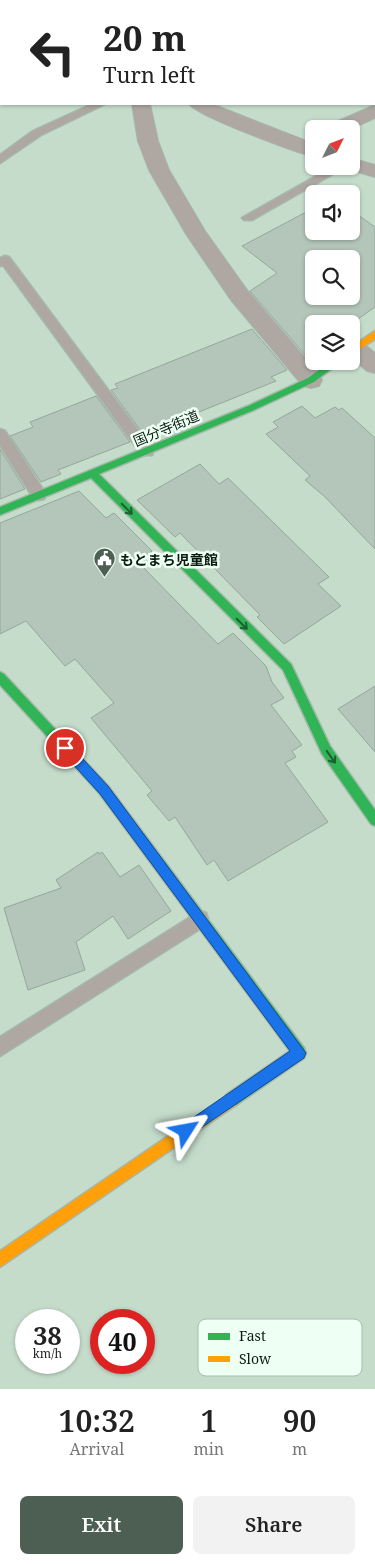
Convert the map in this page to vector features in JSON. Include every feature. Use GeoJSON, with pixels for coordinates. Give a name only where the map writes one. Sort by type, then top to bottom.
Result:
{"type":"FeatureCollection","features":[{"type":"Feature","properties":{"kind":"street"},"geometry":{"type":"LineString","coordinates":[[141,105],[148,141],[159,170],[196,234],[239,295],[311,380]]}},
{"type":"Feature","properties":{"kind":"street"},"geometry":{"type":"LineString","coordinates":[[200,105],[221,115],[305,145]]}},
{"type":"Feature","properties":{"kind":"street"},"geometry":{"type":"LineString","coordinates":[[356,120],[375,111]]}},
{"type":"Feature","properties":{"kind":"street"},"geometry":{"type":"LineString","coordinates":[[360,167],[375,171]]}},
{"type":"Feature","properties":{"kind":"street","name":"国分寺街道"},"geometry":{"type":"LineString","coordinates":[[360,346],[375,334]]}},
{"type":"Feature","properties":{"kind":"street"},"geometry":{"type":"LineString","coordinates":[[360,359],[375,365]]}},
{"type":"Feature","properties":{"kind":"street","name":"国分寺街道"},"geometry":{"type":"LineString","coordinates":[[0,511],[251,408],[311,380],[326,370]]}},
{"type":"Feature","properties":{"kind":"street"},"geometry":{"type":"LineString","coordinates":[[93,474],[286,667],[326,750],[375,820]]}},
{"type":"Feature","properties":{"kind":"street"},"geometry":{"type":"LineString","coordinates":[[0,677],[104,790],[299,1053],[0,1260]]}},
{"type":"Feature","properties":{"kind":"lane"},"geometry":{"type":"LineString","coordinates":[[0,160],[37,133],[98,105]]}},
{"type":"Feature","properties":{"kind":"lane"},"geometry":{"type":"LineString","coordinates":[[248,218],[326,175]]}},
{"type":"Feature","properties":{"kind":"lane"},"geometry":{"type":"LineString","coordinates":[[0,262],[5,260],[147,452]]}},
{"type":"Feature","properties":{"kind":"lane"},"geometry":{"type":"LineString","coordinates":[[0,434],[39,496]]}},
{"type":"Feature","properties":{"kind":"lane"},"geometry":{"type":"LineString","coordinates":[[0,1046],[200,919]]}},
{"type":"Feature","properties":{"kind":"building"},"geometry":{"type":"Polygon","coordinates":[[[305,213],[305,240],[360,240],[360,216],[375,227],[375,307],[360,318],[360,315],[305,315],[305,355],[250,291],[277,273],[242,246],[305,213]]]}},
{"type":"Feature","properties":{"kind":"building"},"geometry":{"type":"Polygon","coordinates":[[[252,329],[287,370],[271,377],[276,381],[199,412],[198,410],[144,435],[111,390],[118,388],[115,384],[252,329]]]}},
{"type":"Feature","properties":{"kind":"building"},"geometry":{"type":"Polygon","coordinates":[[[96,396],[130,442],[58,470],[61,474],[41,482],[10,436],[33,427],[30,422],[96,396]]]}},
{"type":"Feature","properties":{"kind":"building"},"geometry":{"type":"Polygon","coordinates":[[[302,406],[315,418],[335,407],[339,410],[342,408],[375,438],[375,549],[324,496],[305,480],[310,476],[266,434],[278,427],[273,422],[302,406]]]}},
{"type":"Feature","properties":{"kind":"building"},"geometry":{"type":"Polygon","coordinates":[[[0,449],[25,489],[0,499],[0,449]]]}},
{"type":"Feature","properties":{"kind":"building"},"geometry":{"type":"Polygon","coordinates":[[[200,464],[219,484],[228,478],[329,577],[318,584],[341,606],[284,644],[257,617],[260,615],[180,533],[175,537],[137,500],[200,464]]]}},
{"type":"Feature","properties":{"kind":"building"},"geometry":{"type":"Polygon","coordinates":[[[79,491],[106,518],[114,513],[152,551],[137,561],[218,644],[233,633],[266,666],[272,682],[284,698],[271,705],[302,745],[292,751],[296,757],[285,763],[328,822],[228,881],[214,860],[207,865],[175,817],[169,821],[147,795],[152,791],[91,718],[114,703],[75,659],[65,666],[26,621],[0,634],[0,523],[79,491]]]}},
{"type":"Feature","properties":{"kind":"building"},"geometry":{"type":"Polygon","coordinates":[[[375,686],[375,752],[338,709],[375,686]]]}},
{"type":"Feature","properties":{"kind":"building"},"geometry":{"type":"Polygon","coordinates":[[[98,852],[99,854],[102,852],[120,877],[139,865],[171,911],[128,939],[113,916],[76,942],[85,970],[28,990],[4,908],[61,888],[56,880],[98,852]]]}},
{"type":"Feature","properties":{"kind":"traffic: fast"},"geometry":{"type":"LineString","coordinates":[[0,511],[251,408],[311,380],[325,370]]}},
{"type":"Feature","properties":{"kind":"traffic: fast"},"geometry":{"type":"LineString","coordinates":[[93,474],[287,667],[326,750],[375,820]]}},
{"type":"Feature","properties":{"kind":"traffic: fast"},"geometry":{"type":"LineString","coordinates":[[0,677],[104,790],[299,1053],[231,1100]]}},
{"type":"Feature","properties":{"kind":"traffic: slow"},"geometry":{"type":"LineString","coordinates":[[360,345],[375,334]]}},
{"type":"Feature","properties":{"kind":"traffic: slow"},"geometry":{"type":"LineString","coordinates":[[0,1260],[231,1100]]}},
{"type":"Feature","properties":{"kind":"place","name":"もとまち児童館"},"geometry":{"type":"Point","coordinates":[104,578]}},
{"type":"Feature","properties":{"kind":"route"},"geometry":{"type":"LineString","coordinates":[[65,748],[104,790],[299,1053],[186,1131]]}}]}
